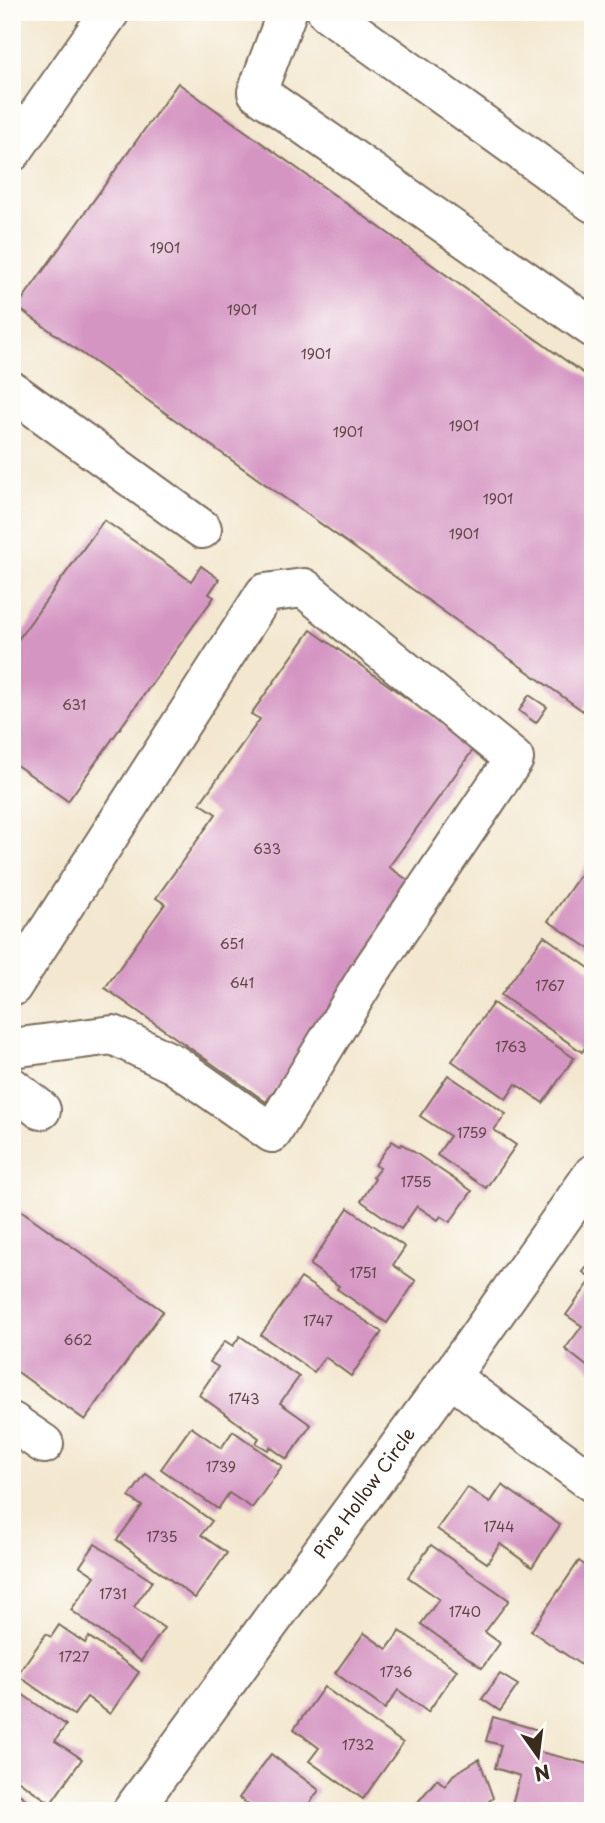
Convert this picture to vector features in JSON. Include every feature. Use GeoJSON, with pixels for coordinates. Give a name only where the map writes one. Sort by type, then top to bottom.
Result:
{"type":"FeatureCollection","features":[{"type":"Feature","properties":{"kind":"street"},"geometry":{"type":"LineString","coordinates":[[12,152],[110,12]]}},
{"type":"Feature","properties":{"kind":"street"},"geometry":{"type":"LineString","coordinates":[[288,12],[257,92],[593,328]]}},
{"type":"Feature","properties":{"kind":"street"},"geometry":{"type":"LineString","coordinates":[[327,12],[593,203]]}},
{"type":"Feature","properties":{"kind":"street"},"geometry":{"type":"LineString","coordinates":[[12,391],[202,529]]}},
{"type":"Feature","properties":{"kind":"street"},"geometry":{"type":"LineString","coordinates":[[12,987],[265,593],[304,588],[514,759],[368,977],[272,1133],[174,1064],[113,1035],[12,1048]]}},
{"type":"Feature","properties":{"kind":"street","name":"Pine Hollow Circle"},"geometry":{"type":"LineString","coordinates":[[132,1811],[450,1377],[593,1174]]}},
{"type":"Feature","properties":{"kind":"street"},"geometry":{"type":"LineString","coordinates":[[450,1377],[593,1483]]}},
{"type":"Feature","properties":{"kind":"street"},"geometry":{"type":"LineString","coordinates":[[12,1422],[44,1444]]}},
{"type":"Feature","properties":{"kind":"building"},"geometry":{"type":"Polygon","coordinates":[[[178,83],[593,380],[593,689],[583,711],[17,307],[178,83]]]}},
{"type":"Feature","properties":{"kind":"building"},"geometry":{"type":"Polygon","coordinates":[[[104,520],[191,581],[201,566],[219,579],[209,594],[214,597],[68,801],[12,762],[12,648],[104,520]]]}},
{"type":"Feature","properties":{"kind":"building"},"geometry":{"type":"Polygon","coordinates":[[[311,630],[475,747],[389,867],[419,888],[266,1102],[105,988],[165,904],[156,898],[216,814],[200,803],[260,719],[251,714],[311,630]]]}},
{"type":"Feature","properties":{"kind":"building"},"geometry":{"type":"Polygon","coordinates":[[[529,695],[547,707],[536,723],[519,711],[529,695]]]}},
{"type":"Feature","properties":{"kind":"building"},"geometry":{"type":"Polygon","coordinates":[[[589,862],[593,864],[593,951],[548,921],[589,862]]]}},
{"type":"Feature","properties":{"kind":"building"},"geometry":{"type":"Polygon","coordinates":[[[544,936],[593,971],[593,1036],[582,1052],[501,995],[544,936]]]}},
{"type":"Feature","properties":{"kind":"building"},"geometry":{"type":"Polygon","coordinates":[[[493,1003],[574,1058],[543,1103],[516,1084],[506,1099],[452,1061],[493,1003]]]}},
{"type":"Feature","properties":{"kind":"building"},"geometry":{"type":"Polygon","coordinates":[[[448,1075],[506,1114],[494,1130],[516,1145],[486,1188],[437,1155],[450,1136],[420,1116],[448,1075]]]}},
{"type":"Feature","properties":{"kind":"building"},"geometry":{"type":"Polygon","coordinates":[[[392,1141],[400,1146],[402,1144],[472,1191],[450,1222],[441,1216],[438,1220],[417,1206],[401,1229],[361,1201],[380,1168],[375,1165],[392,1141]]]}},
{"type":"Feature","properties":{"kind":"building"},"geometry":{"type":"Polygon","coordinates":[[[12,1204],[163,1311],[85,1420],[12,1368],[12,1204]]]}},
{"type":"Feature","properties":{"kind":"building"},"geometry":{"type":"Polygon","coordinates":[[[348,1208],[405,1247],[393,1265],[416,1281],[387,1323],[337,1289],[339,1286],[310,1265],[348,1208]]]}},
{"type":"Feature","properties":{"kind":"building"},"geometry":{"type":"Polygon","coordinates":[[[593,1259],[593,1371],[565,1349],[582,1326],[566,1315],[592,1279],[583,1272],[593,1259]]]}},
{"type":"Feature","properties":{"kind":"building"},"geometry":{"type":"Polygon","coordinates":[[[301,1278],[382,1332],[351,1376],[325,1357],[314,1372],[261,1335],[301,1278]]]}},
{"type":"Feature","properties":{"kind":"building"},"geometry":{"type":"Polygon","coordinates":[[[240,1336],[299,1377],[280,1403],[311,1425],[287,1459],[270,1447],[268,1450],[256,1443],[259,1438],[199,1395],[218,1367],[210,1362],[225,1341],[233,1346],[240,1336]]]}},
{"type":"Feature","properties":{"kind":"building"},"geometry":{"type":"Polygon","coordinates":[[[191,1427],[221,1448],[233,1431],[282,1466],[252,1508],[229,1493],[218,1509],[161,1469],[191,1427]]]}},
{"type":"Feature","properties":{"kind":"building"},"geometry":{"type":"Polygon","coordinates":[[[146,1474],[212,1521],[201,1535],[227,1553],[195,1598],[117,1540],[142,1506],[129,1497],[146,1474]]]}},
{"type":"Feature","properties":{"kind":"building"},"geometry":{"type":"Polygon","coordinates":[[[502,1485],[560,1525],[532,1567],[500,1544],[487,1563],[437,1529],[467,1487],[490,1503],[502,1485]]]}},
{"type":"Feature","properties":{"kind":"building"},"geometry":{"type":"Polygon","coordinates":[[[95,1544],[152,1581],[134,1607],[164,1628],[141,1661],[71,1610],[95,1576],[80,1566],[95,1544]]]}},
{"type":"Feature","properties":{"kind":"building"},"geometry":{"type":"Polygon","coordinates":[[[431,1545],[509,1600],[485,1632],[500,1643],[482,1668],[421,1624],[439,1599],[408,1577],[431,1545]]]}},
{"type":"Feature","properties":{"kind":"building"},"geometry":{"type":"Polygon","coordinates":[[[579,1561],[593,1571],[593,1667],[590,1671],[531,1631],[579,1561]]]}},
{"type":"Feature","properties":{"kind":"building"},"geometry":{"type":"Polygon","coordinates":[[[59,1625],[85,1643],[89,1637],[139,1672],[110,1714],[87,1697],[74,1715],[17,1675],[46,1634],[51,1637],[59,1625]]]}},
{"type":"Feature","properties":{"kind":"building"},"geometry":{"type":"Polygon","coordinates":[[[400,1631],[457,1670],[428,1712],[398,1690],[385,1709],[335,1673],[364,1633],[387,1649],[400,1631]]]}},
{"type":"Feature","properties":{"kind":"building"},"geometry":{"type":"Polygon","coordinates":[[[500,1674],[518,1685],[500,1711],[482,1699],[500,1674]]]}},
{"type":"Feature","properties":{"kind":"building"},"geometry":{"type":"Polygon","coordinates":[[[12,1687],[66,1725],[55,1741],[82,1759],[51,1803],[16,1779],[18,1777],[12,1773],[12,1687]]]}},
{"type":"Feature","properties":{"kind":"building"},"geometry":{"type":"Polygon","coordinates":[[[324,1687],[403,1743],[363,1799],[309,1761],[319,1748],[294,1729],[324,1687]]]}},
{"type":"Feature","properties":{"kind":"building"},"geometry":{"type":"Polygon","coordinates":[[[493,1717],[538,1730],[532,1750],[593,1765],[593,1783],[585,1811],[510,1811],[520,1776],[495,1768],[501,1745],[486,1741],[493,1717]]]}},
{"type":"Feature","properties":{"kind":"building"},"geometry":{"type":"Polygon","coordinates":[[[271,1754],[319,1790],[307,1807],[311,1811],[257,1811],[239,1798],[271,1754]]]}},
{"type":"Feature","properties":{"kind":"building"},"geometry":{"type":"Polygon","coordinates":[[[479,1759],[493,1798],[477,1811],[416,1811],[413,1808],[437,1779],[445,1786],[453,1775],[479,1759]]]}},
{"type":"Feature","properties":{"kind":"building"},"geometry":{"type":"Polygon","coordinates":[[[12,1789],[43,1811],[12,1811],[12,1789]]]}}]}
